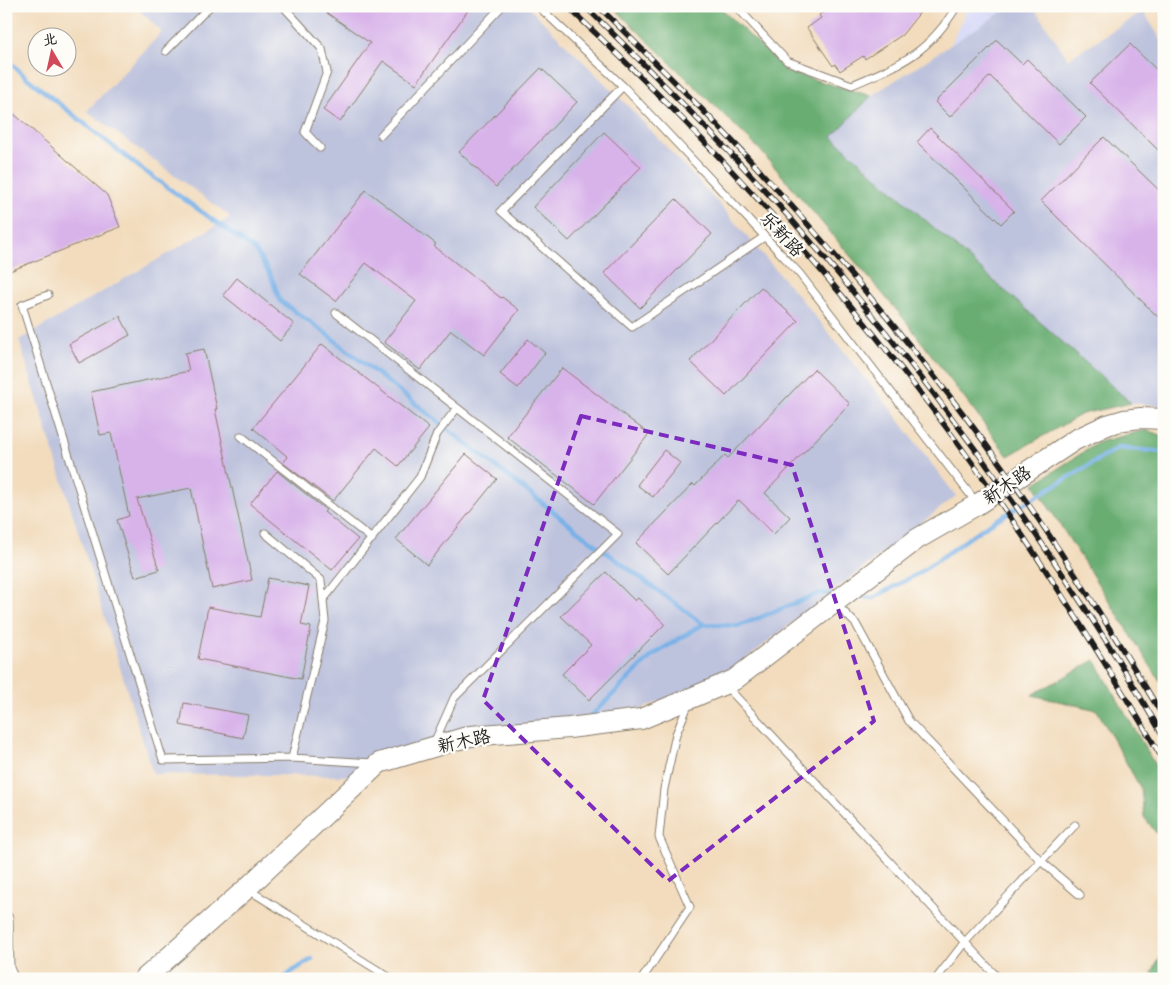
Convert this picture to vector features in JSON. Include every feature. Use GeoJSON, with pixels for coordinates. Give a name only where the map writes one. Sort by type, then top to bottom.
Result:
{"type":"FeatureCollection","features":[{"type":"Feature","properties":{"kind":"street","name":"新木路"},"geometry":{"type":"LineString","coordinates":[[144,979],[246,889],[379,763],[470,736],[569,728],[641,719],[734,680],[917,539],[978,504],[1075,440],[1091,431],[1124,420],[1141,418],[1164,419]]}},
{"type":"Feature","properties":{"kind":"lane"},"geometry":{"type":"LineString","coordinates":[[166,52],[210,6]]}},
{"type":"Feature","properties":{"kind":"lane"},"geometry":{"type":"LineString","coordinates":[[283,6],[322,49],[327,72],[305,132],[320,148]]}},
{"type":"Feature","properties":{"kind":"lane"},"geometry":{"type":"LineString","coordinates":[[381,135],[502,6]]}},
{"type":"Feature","properties":{"kind":"lane","name":"乐新路"},"geometry":{"type":"LineString","coordinates":[[538,6],[623,86],[798,273],[978,504]]}},
{"type":"Feature","properties":{"kind":"lane"},"geometry":{"type":"LineString","coordinates":[[736,6],[788,61],[852,85],[899,64],[914,55],[939,32],[957,6]]}},
{"type":"Feature","properties":{"kind":"lane"},"geometry":{"type":"LineString","coordinates":[[623,86],[501,211],[632,327],[764,237]]}},
{"type":"Feature","properties":{"kind":"lane"},"geometry":{"type":"LineString","coordinates":[[48,294],[22,306],[163,760],[292,758],[379,763]]}},
{"type":"Feature","properties":{"kind":"lane"},"geometry":{"type":"LineString","coordinates":[[336,314],[618,534],[454,698],[432,748]]}},
{"type":"Feature","properties":{"kind":"lane"},"geometry":{"type":"LineString","coordinates":[[323,600],[420,477],[437,434],[457,408]]}},
{"type":"Feature","properties":{"kind":"lane"},"geometry":{"type":"LineString","coordinates":[[241,436],[372,539]]}},
{"type":"Feature","properties":{"kind":"lane"},"geometry":{"type":"LineString","coordinates":[[265,533],[321,580],[325,621],[292,758]]}},
{"type":"Feature","properties":{"kind":"lane"},"geometry":{"type":"LineString","coordinates":[[834,602],[856,624],[909,720],[1041,861],[1080,895]]}},
{"type":"Feature","properties":{"kind":"lane"},"geometry":{"type":"LineString","coordinates":[[724,684],[999,979]]}},
{"type":"Feature","properties":{"kind":"lane"},"geometry":{"type":"LineString","coordinates":[[642,979],[690,907],[659,837],[664,789],[676,734],[692,697]]}},
{"type":"Feature","properties":{"kind":"lane"},"geometry":{"type":"LineString","coordinates":[[936,979],[964,943],[1075,825]]}},
{"type":"Feature","properties":{"kind":"lane"},"geometry":{"type":"LineString","coordinates":[[246,889],[392,979]]}},
{"type":"Feature","properties":{"kind":"lane"},"geometry":{"type":"LineString","coordinates":[[6,914],[9,918],[10,968],[15,979]]}},
{"type":"Feature","properties":{"kind":"highlighted area"},"geometry":{"type":"Polygon","coordinates":[[[581,416],[792,465],[874,721],[668,881],[483,700],[581,416]]]}},
{"type":"Feature","properties":{"kind":"shaded area"},"geometry":{"type":"Polygon","coordinates":[[[135,6],[527,6],[631,109],[720,205],[806,305],[889,407],[956,496],[729,672],[639,710],[568,720],[353,776],[153,774],[19,340],[231,217],[87,111],[162,32],[135,6]]]}},
{"type":"Feature","properties":{"kind":"shaded area"},"geometry":{"type":"Polygon","coordinates":[[[968,6],[1011,6],[950,47],[968,6]]]}},
{"type":"Feature","properties":{"kind":"shaded area"},"geometry":{"type":"Polygon","coordinates":[[[1011,6],[1033,6],[1068,59],[1143,11],[1164,44],[1164,406],[1131,403],[831,137],[871,96],[1011,6]]]}},
{"type":"Feature","properties":{"kind":"green space"},"geometry":{"type":"Polygon","coordinates":[[[612,6],[718,6],[788,72],[871,96],[832,137],[1131,403],[1082,414],[1008,456],[905,320],[760,150],[612,6]]]}},
{"type":"Feature","properties":{"kind":"green space"},"geometry":{"type":"Polygon","coordinates":[[[1146,430],[1164,436],[1164,687],[1034,484],[1099,442],[1146,430]]]}},
{"type":"Feature","properties":{"kind":"green space"},"geometry":{"type":"Polygon","coordinates":[[[1095,660],[1164,781],[1164,843],[1144,817],[1141,789],[1097,710],[1032,695],[1095,660]]]}},
{"type":"Feature","properties":{"kind":"green space"},"geometry":{"type":"Polygon","coordinates":[[[1164,949],[1164,979],[1159,979],[1152,973],[1164,949]]]}},
{"type":"Feature","properties":{"kind":"building"},"geometry":{"type":"Polygon","coordinates":[[[317,6],[471,6],[416,84],[383,61],[340,122],[323,110],[370,43],[317,6]]]}},
{"type":"Feature","properties":{"kind":"building"},"geometry":{"type":"Polygon","coordinates":[[[832,6],[925,6],[902,35],[865,59],[863,56],[840,71],[835,64],[833,66],[807,28],[821,18],[819,15],[832,6]]]}},
{"type":"Feature","properties":{"kind":"building"},"geometry":{"type":"Polygon","coordinates":[[[997,40],[1022,64],[1027,59],[1086,117],[1059,144],[990,76],[950,117],[935,102],[997,40]]]}},
{"type":"Feature","properties":{"kind":"building"},"geometry":{"type":"Polygon","coordinates":[[[1130,44],[1164,77],[1164,144],[1158,150],[1090,83],[1130,44]]]}},
{"type":"Feature","properties":{"kind":"building"},"geometry":{"type":"Polygon","coordinates":[[[541,68],[577,102],[496,187],[459,152],[541,68]]]}},
{"type":"Feature","properties":{"kind":"building"},"geometry":{"type":"Polygon","coordinates":[[[6,107],[107,195],[120,227],[10,271],[6,261],[6,107]]]}},
{"type":"Feature","properties":{"kind":"building"},"geometry":{"type":"Polygon","coordinates":[[[930,128],[1014,211],[1001,224],[917,142],[930,128]]]}},
{"type":"Feature","properties":{"kind":"building"},"geometry":{"type":"Polygon","coordinates":[[[604,132],[641,167],[569,241],[533,207],[604,132]]]}},
{"type":"Feature","properties":{"kind":"building"},"geometry":{"type":"Polygon","coordinates":[[[1104,137],[1164,195],[1164,323],[1041,201],[1104,137]]]}},
{"type":"Feature","properties":{"kind":"building"},"geometry":{"type":"Polygon","coordinates":[[[366,190],[436,244],[434,246],[519,310],[484,355],[451,330],[420,370],[384,342],[416,301],[366,263],[336,301],[300,274],[366,190]]]}},
{"type":"Feature","properties":{"kind":"building"},"geometry":{"type":"Polygon","coordinates":[[[676,199],[712,234],[640,308],[604,273],[676,199]]]}},
{"type":"Feature","properties":{"kind":"building"},"geometry":{"type":"Polygon","coordinates":[[[237,278],[294,324],[280,341],[223,295],[237,278]]]}},
{"type":"Feature","properties":{"kind":"building"},"geometry":{"type":"Polygon","coordinates":[[[761,287],[798,321],[726,396],[690,361],[761,287]]]}},
{"type":"Feature","properties":{"kind":"building"},"geometry":{"type":"Polygon","coordinates":[[[120,316],[130,335],[79,363],[69,344],[120,316]]]}},
{"type":"Feature","properties":{"kind":"building"},"geometry":{"type":"Polygon","coordinates":[[[528,339],[545,353],[518,388],[500,374],[528,339]]]}},
{"type":"Feature","properties":{"kind":"building"},"geometry":{"type":"Polygon","coordinates":[[[322,344],[429,428],[398,466],[376,448],[333,501],[283,463],[288,457],[253,428],[322,344]]]}},
{"type":"Feature","properties":{"kind":"building"},"geometry":{"type":"Polygon","coordinates":[[[204,349],[252,580],[212,589],[191,488],[137,499],[159,570],[135,577],[117,520],[129,516],[111,433],[100,435],[91,392],[189,371],[185,353],[204,349]]]}},
{"type":"Feature","properties":{"kind":"building"},"geometry":{"type":"Polygon","coordinates":[[[562,368],[649,434],[594,504],[507,437],[562,368]]]}},
{"type":"Feature","properties":{"kind":"building"},"geometry":{"type":"Polygon","coordinates":[[[814,369],[850,404],[765,493],[790,517],[774,534],[739,500],[668,574],[636,543],[693,484],[695,486],[725,455],[728,458],[814,369]]]}},
{"type":"Feature","properties":{"kind":"building"},"geometry":{"type":"Polygon","coordinates":[[[664,450],[680,463],[653,497],[637,485],[664,450]]]}},
{"type":"Feature","properties":{"kind":"building"},"geometry":{"type":"Polygon","coordinates":[[[466,454],[497,479],[427,565],[396,539],[466,454]]]}},
{"type":"Feature","properties":{"kind":"building"},"geometry":{"type":"Polygon","coordinates":[[[277,471],[326,510],[324,512],[358,539],[332,570],[250,504],[277,471]]]}},
{"type":"Feature","properties":{"kind":"building"},"geometry":{"type":"Polygon","coordinates":[[[606,572],[635,601],[638,598],[665,624],[589,700],[562,674],[591,645],[561,616],[606,572]]]}},
{"type":"Feature","properties":{"kind":"building"},"geometry":{"type":"Polygon","coordinates":[[[268,578],[309,586],[301,625],[311,627],[301,679],[198,659],[208,607],[260,617],[268,578]]]}},
{"type":"Feature","properties":{"kind":"building"},"geometry":{"type":"Polygon","coordinates":[[[184,703],[248,715],[243,738],[180,725],[184,703]]]}},
{"type":"Feature","properties":{"kind":"waterway"},"geometry":{"type":"LineString","coordinates":[[6,59],[27,78],[139,167],[255,250],[271,276],[280,301],[324,332],[583,535],[703,624],[739,626],[820,593],[835,595]]}},
{"type":"Feature","properties":{"kind":"waterway"},"geometry":{"type":"LineString","coordinates":[[852,596],[873,598],[921,572],[983,528],[1118,448],[1164,452]]}},
{"type":"Feature","properties":{"kind":"waterway"},"geometry":{"type":"LineString","coordinates":[[591,716],[653,655],[703,624]]}},
{"type":"Feature","properties":{"kind":"waterway"},"geometry":{"type":"LineString","coordinates":[[283,979],[312,959]]}},
{"type":"Feature","properties":{"kind":"railway"},"geometry":{"type":"LineString","coordinates":[[567,6],[732,171],[835,287],[884,347],[978,471],[1027,542],[1097,651],[1164,761]]}},
{"type":"Feature","properties":{"kind":"railway"},"geometry":{"type":"LineString","coordinates":[[585,6],[748,172],[810,241],[876,320],[946,410],[1046,549],[1115,656],[1164,737]]}},
{"type":"Feature","properties":{"kind":"railway"},"geometry":{"type":"LineString","coordinates":[[598,6],[703,110],[765,176],[846,268],[923,362],[978,433],[1034,513],[1088,594],[1164,718]]}}]}
